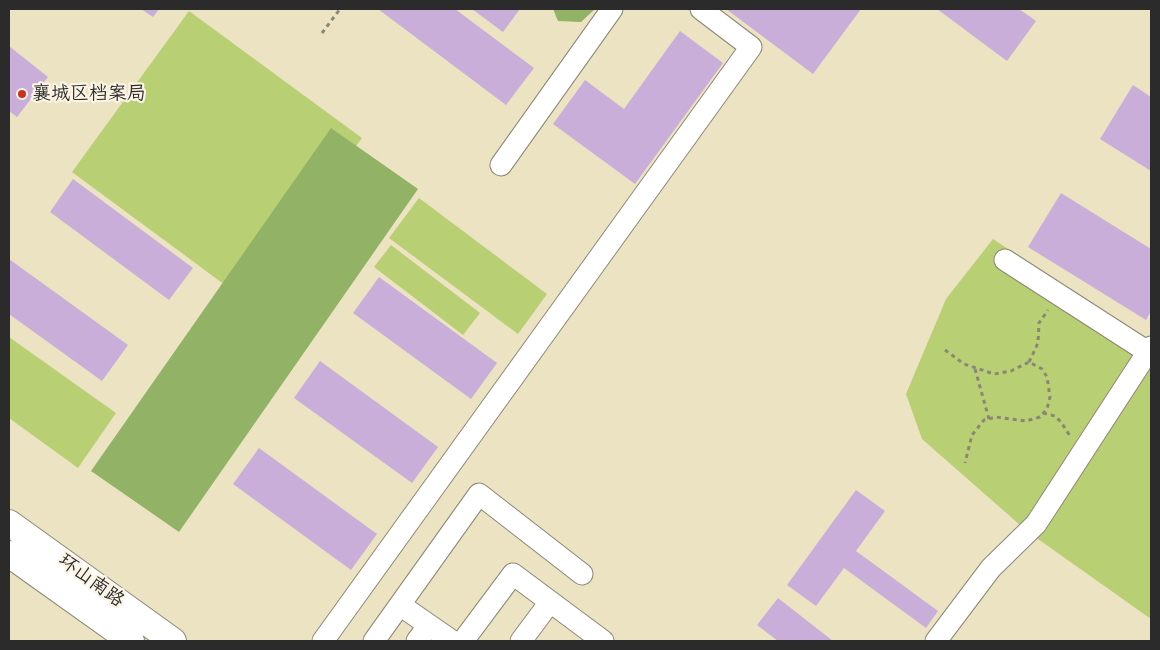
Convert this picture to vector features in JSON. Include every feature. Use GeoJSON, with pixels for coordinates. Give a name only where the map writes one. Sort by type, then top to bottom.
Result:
{"type":"FeatureCollection","features":[{"type":"Feature","properties":{"kind":"main road","name":"环山南路"},"geometry":{"type":"LineString","coordinates":[[12,533],[173,641]]}},
{"type":"Feature","properties":{"kind":"main road","name":"环山南路"},"geometry":{"type":"LineString","coordinates":[[9,554],[131,641]]}},
{"type":"Feature","properties":{"kind":"street"},"geometry":{"type":"LineString","coordinates":[[502,165],[612,9]]}},
{"type":"Feature","properties":{"kind":"street"},"geometry":{"type":"LineString","coordinates":[[323,641],[751,47],[701,9]]}},
{"type":"Feature","properties":{"kind":"street"},"geometry":{"type":"LineString","coordinates":[[936,641],[991,568],[1036,524],[1150,351],[1005,260]]}},
{"type":"Feature","properties":{"kind":"street"},"geometry":{"type":"LineString","coordinates":[[374,641],[479,494],[582,574]]}},
{"type":"Feature","properties":{"kind":"street"},"geometry":{"type":"LineString","coordinates":[[464,641],[513,574],[550,602],[580,634],[603,641]]}},
{"type":"Feature","properties":{"kind":"street"},"geometry":{"type":"LineString","coordinates":[[521,641],[550,602]]}},
{"type":"Feature","properties":{"kind":"street"},"geometry":{"type":"LineString","coordinates":[[400,604],[423,633],[452,641]]}},
{"type":"Feature","properties":{"kind":"path"},"geometry":{"type":"LineString","coordinates":[[322,33],[340,9]]}},
{"type":"Feature","properties":{"kind":"path"},"geometry":{"type":"LineString","coordinates":[[946,350],[975,369],[994,374],[1011,372],[1029,362],[1038,343],[1039,323],[1059,295]]}},
{"type":"Feature","properties":{"kind":"path"},"geometry":{"type":"LineString","coordinates":[[966,463],[972,435],[984,420],[996,417],[1026,421],[1040,417],[1047,408],[1050,397],[1047,376],[1042,369],[1029,362]]}},
{"type":"Feature","properties":{"kind":"path"},"geometry":{"type":"LineString","coordinates":[[975,369],[989,419]]}},
{"type":"Feature","properties":{"kind":"path"},"geometry":{"type":"LineString","coordinates":[[1043,413],[1055,416],[1061,422],[1075,444],[1079,458]]}},
{"type":"Feature","properties":{"kind":"green space"},"geometry":{"type":"Polygon","coordinates":[[[553,9],[595,9],[581,22],[558,21],[553,9]]]}},
{"type":"Feature","properties":{"kind":"green space"},"geometry":{"type":"Polygon","coordinates":[[[189,11],[362,138],[244,299],[72,172],[189,11]]]}},
{"type":"Feature","properties":{"kind":"green space"},"geometry":{"type":"Polygon","coordinates":[[[331,128],[418,189],[179,532],[91,471],[331,128]]]}},
{"type":"Feature","properties":{"kind":"green space"},"geometry":{"type":"Polygon","coordinates":[[[419,198],[547,294],[518,334],[389,238],[419,198]]]}},
{"type":"Feature","properties":{"kind":"green space"},"geometry":{"type":"Polygon","coordinates":[[[993,239],[1151,344],[1151,619],[1028,532],[922,439],[906,394],[946,299],[993,239]]]}},
{"type":"Feature","properties":{"kind":"green space"},"geometry":{"type":"Polygon","coordinates":[[[391,245],[480,313],[463,335],[374,267],[391,245]]]}},
{"type":"Feature","properties":{"kind":"green space"},"geometry":{"type":"Polygon","coordinates":[[[9,337],[116,413],[78,468],[9,418],[9,337]]]}},
{"type":"Feature","properties":{"kind":"building"},"geometry":{"type":"Polygon","coordinates":[[[141,9],[159,9],[153,17],[141,9]]]}},
{"type":"Feature","properties":{"kind":"building"},"geometry":{"type":"Polygon","coordinates":[[[378,9],[455,9],[534,68],[506,105],[378,9]]]}},
{"type":"Feature","properties":{"kind":"building"},"geometry":{"type":"Polygon","coordinates":[[[472,9],[520,9],[503,32],[472,9]]]}},
{"type":"Feature","properties":{"kind":"building"},"geometry":{"type":"Polygon","coordinates":[[[726,9],[861,9],[813,74],[726,9]]]}},
{"type":"Feature","properties":{"kind":"building"},"geometry":{"type":"Polygon","coordinates":[[[937,9],[1019,9],[1036,21],[1007,61],[937,9]]]}},
{"type":"Feature","properties":{"kind":"building"},"geometry":{"type":"Polygon","coordinates":[[[680,31],[723,63],[635,184],[553,124],[585,80],[624,109],[680,31]]]}},
{"type":"Feature","properties":{"kind":"building","name":"襄城区档案局"},"geometry":{"type":"Polygon","coordinates":[[[9,46],[48,77],[17,117],[9,111],[9,46]]]}},
{"type":"Feature","properties":{"kind":"building"},"geometry":{"type":"Polygon","coordinates":[[[1133,85],[1151,97],[1151,171],[1100,139],[1133,85]]]}},
{"type":"Feature","properties":{"kind":"building"},"geometry":{"type":"Polygon","coordinates":[[[73,179],[193,268],[169,300],[50,212],[73,179]]]}},
{"type":"Feature","properties":{"kind":"building"},"geometry":{"type":"Polygon","coordinates":[[[1061,193],[1151,249],[1151,311],[1146,320],[1028,247],[1061,193]]]}},
{"type":"Feature","properties":{"kind":"building"},"geometry":{"type":"Polygon","coordinates":[[[9,259],[128,345],[102,381],[9,314],[9,259]]]}},
{"type":"Feature","properties":{"kind":"building"},"geometry":{"type":"Polygon","coordinates":[[[379,277],[497,363],[471,399],[353,313],[379,277]]]}},
{"type":"Feature","properties":{"kind":"building"},"geometry":{"type":"Polygon","coordinates":[[[320,361],[438,447],[412,483],[294,398],[320,361]]]}},
{"type":"Feature","properties":{"kind":"building"},"geometry":{"type":"Polygon","coordinates":[[[259,448],[377,534],[351,570],[233,484],[259,448]]]}},
{"type":"Feature","properties":{"kind":"building"},"geometry":{"type":"Polygon","coordinates":[[[856,490],[885,511],[856,551],[938,611],[926,628],[844,568],[816,606],[787,585],[856,490]]]}},
{"type":"Feature","properties":{"kind":"building"},"geometry":{"type":"Polygon","coordinates":[[[778,598],[833,641],[778,641],[757,625],[778,598]]]}},
{"type":"Feature","properties":{"kind":"place","name":"襄城区档案局"},"geometry":{"type":"Point","coordinates":[22,94]}}]}
